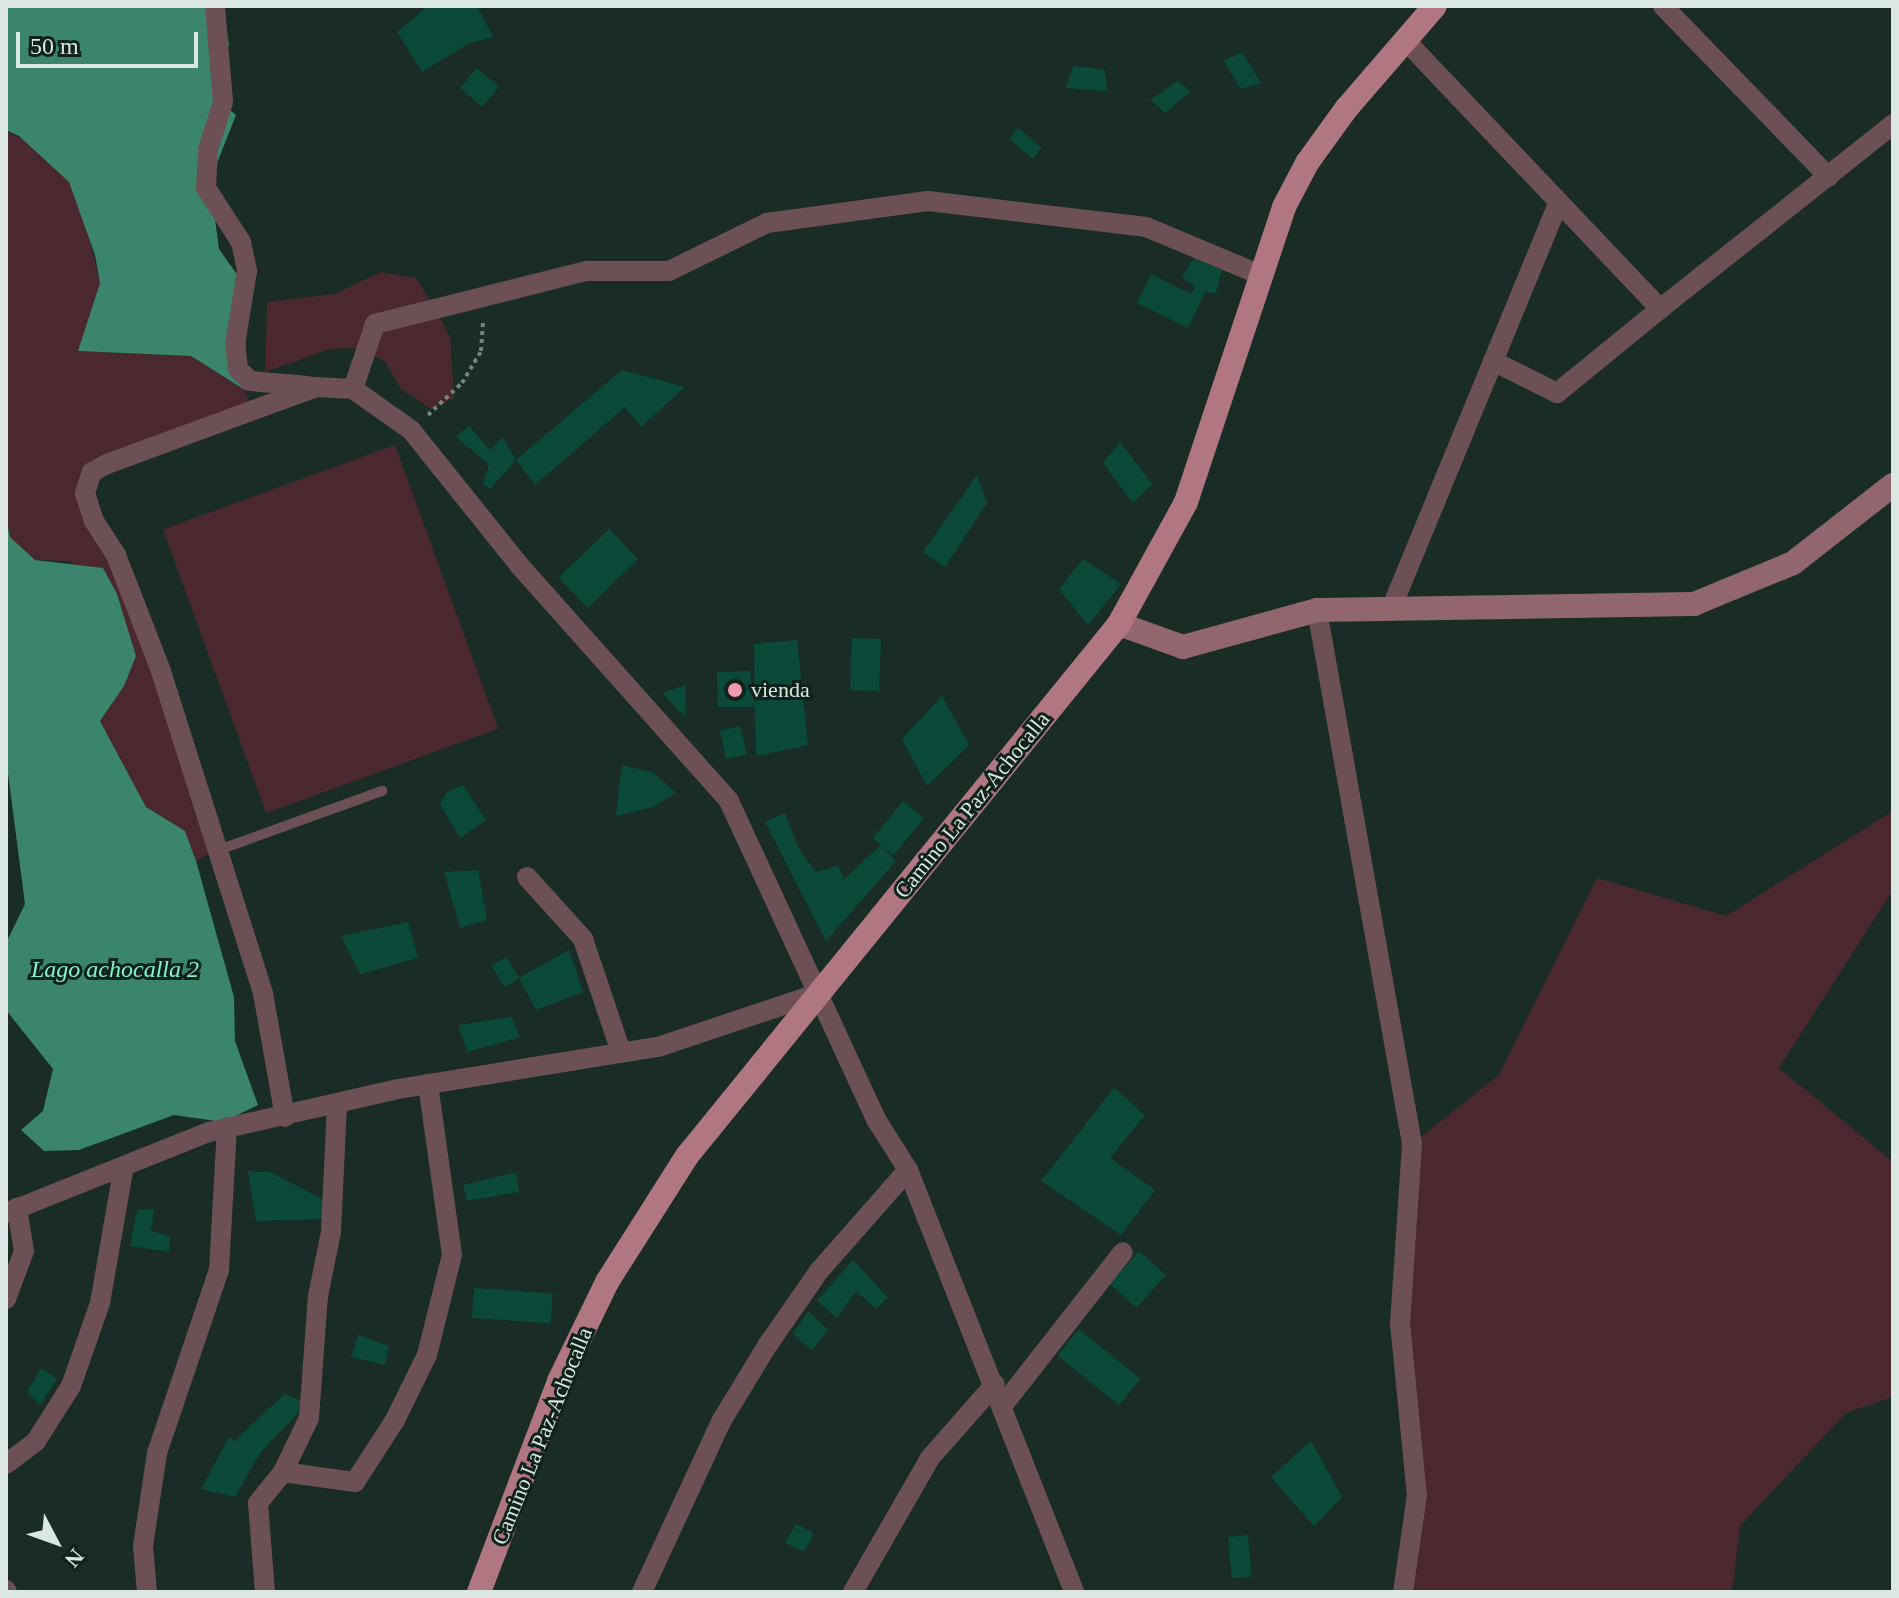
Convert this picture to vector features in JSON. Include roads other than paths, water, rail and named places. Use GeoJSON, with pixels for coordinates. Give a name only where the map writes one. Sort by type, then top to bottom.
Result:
{"type":"FeatureCollection","features":[{"type":"Feature","properties":{"kind":"main road","name":"Camino La Paz-Achocalla"},"geometry":{"type":"LineString","coordinates":[[479,1592],[559,1381],[607,1282],[687,1156],[1119,624],[1186,502],[1284,207],[1307,163],[1435,6]]}},
{"type":"Feature","properties":{"kind":"main road"},"geometry":{"type":"LineString","coordinates":[[1119,624],[1183,647],[1317,610],[1694,604],[1793,563],[1893,485]]}},
{"type":"Feature","properties":{"kind":"street"},"geometry":{"type":"LineString","coordinates":[[215,6],[223,102],[208,150],[206,188],[241,242],[247,271],[235,344],[238,369],[250,381],[353,389],[411,430],[519,565],[729,801],[877,1121],[908,1170],[995,1384],[1074,1592]]}},
{"type":"Feature","properties":{"kind":"street"},"geometry":{"type":"LineString","coordinates":[[1663,6],[1829,177]]}},
{"type":"Feature","properties":{"kind":"street"},"geometry":{"type":"LineString","coordinates":[[1406,41],[1660,309]]}},
{"type":"Feature","properties":{"kind":"street"},"geometry":{"type":"LineString","coordinates":[[1493,361],[1557,393],[1893,124]]}},
{"type":"Feature","properties":{"kind":"street"},"geometry":{"type":"LineString","coordinates":[[353,389],[375,324],[586,271],[669,271],[767,223],[928,201],[1146,227],[1261,275]]}},
{"type":"Feature","properties":{"kind":"street"},"geometry":{"type":"LineString","coordinates":[[1391,609],[1559,202]]}},
{"type":"Feature","properties":{"kind":"street"},"geometry":{"type":"LineString","coordinates":[[285,1117],[263,993],[214,851],[161,671],[116,555],[94,521],[85,493],[92,472],[107,464],[316,387]]}},
{"type":"Feature","properties":{"kind":"street"},"geometry":{"type":"LineString","coordinates":[[1317,610],[1412,1144],[1400,1323],[1417,1495],[1403,1592]]}},
{"type":"Feature","properties":{"kind":"street"},"geometry":{"type":"LineString","coordinates":[[527,877],[583,939],[621,1052]]}},
{"type":"Feature","properties":{"kind":"street"},"geometry":{"type":"LineString","coordinates":[[6,1299],[24,1251],[11,1210],[227,1127],[428,1084],[658,1047],[819,993]]}},
{"type":"Feature","properties":{"kind":"street"},"geometry":{"type":"LineString","coordinates":[[283,1472],[355,1482],[395,1420],[427,1355],[452,1255],[428,1084]]}},
{"type":"Feature","properties":{"kind":"street"},"geometry":{"type":"LineString","coordinates":[[265,1592],[258,1503],[283,1472],[309,1418],[318,1296],[331,1232],[337,1103]]}},
{"type":"Feature","properties":{"kind":"street"},"geometry":{"type":"LineString","coordinates":[[147,1592],[143,1546],[157,1453],[219,1270],[227,1127]]}},
{"type":"Feature","properties":{"kind":"street"},"geometry":{"type":"LineString","coordinates":[[6,1464],[36,1441],[71,1386],[100,1303],[124,1166]]}},
{"type":"Feature","properties":{"kind":"street"},"geometry":{"type":"LineString","coordinates":[[642,1592],[722,1420],[767,1346],[819,1271],[908,1170]]}},
{"type":"Feature","properties":{"kind":"street"},"geometry":{"type":"LineString","coordinates":[[1003,1405],[1123,1252]]}},
{"type":"Feature","properties":{"kind":"street"},"geometry":{"type":"LineString","coordinates":[[853,1592],[930,1458],[995,1384]]}},
{"type":"Feature","properties":{"kind":"lane"},"geometry":{"type":"LineString","coordinates":[[214,851],[382,791]]}},
{"type":"Feature","properties":{"kind":"water"},"geometry":{"type":"Polygon","coordinates":[[[6,6],[221,6],[229,44],[215,98],[236,115],[210,181],[219,249],[246,287],[245,390],[191,356],[78,351],[100,283],[95,255],[69,182],[19,136],[6,130],[6,6]]]}},
{"type":"Feature","properties":{"kind":"water","name":"Lago achocalla 2"},"geometry":{"type":"Polygon","coordinates":[[[6,518],[10,537],[35,560],[103,568],[117,594],[136,656],[124,686],[100,721],[146,807],[185,831],[196,861],[234,997],[235,1041],[258,1105],[223,1122],[174,1115],[79,1150],[44,1151],[21,1130],[43,1111],[53,1069],[6,1010],[6,943],[25,904],[6,758],[6,518]]]}},
{"type":"Feature","properties":{"kind":"place","name":"vienda"},"geometry":{"type":"Point","coordinates":[735,690]}}]}
